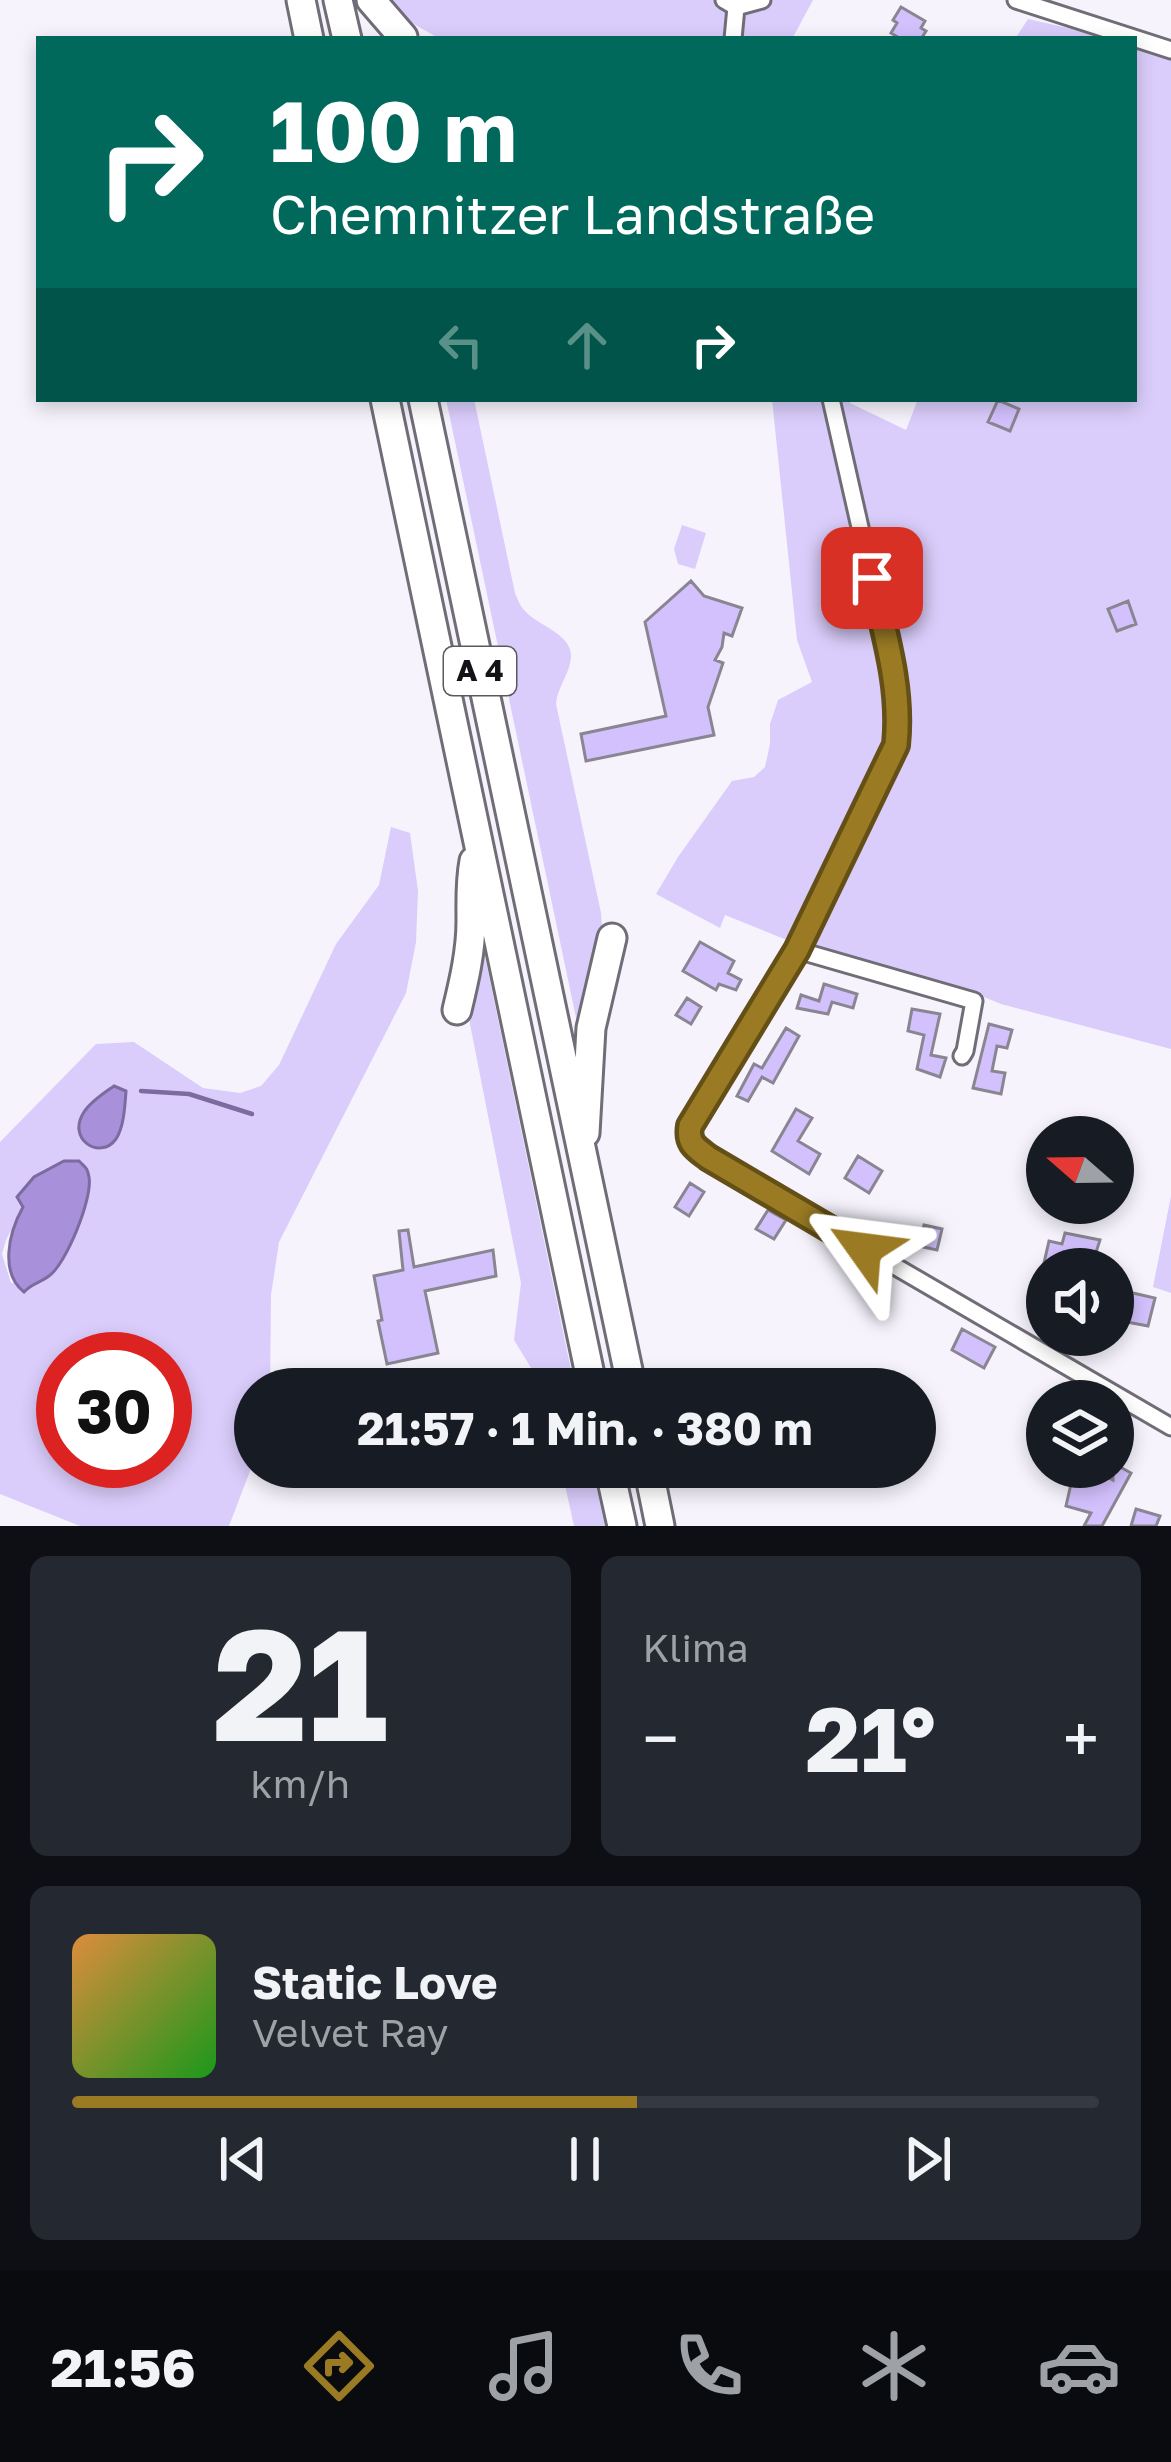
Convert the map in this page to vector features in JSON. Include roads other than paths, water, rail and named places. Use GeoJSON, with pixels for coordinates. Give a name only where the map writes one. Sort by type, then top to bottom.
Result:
{"type":"FeatureCollection","features":[{"type":"Feature","properties":{"kind":"highway"},"geometry":{"type":"LineString","coordinates":[[301,0],[308,36]]}},
{"type":"Feature","properties":{"kind":"highway"},"geometry":{"type":"LineString","coordinates":[[338,0],[345,36]]}},
{"type":"Feature","properties":{"kind":"highway"},"geometry":{"type":"LineString","coordinates":[[371,0],[402,36]]}},
{"type":"Feature","properties":{"kind":"highway","name":"A 4"},"geometry":{"type":"LineString","coordinates":[[386,402],[589,1368]]}},
{"type":"Feature","properties":{"kind":"highway","name":"A 4"},"geometry":{"type":"LineString","coordinates":[[424,402],[628,1368]]}},
{"type":"Feature","properties":{"kind":"highway"},"geometry":{"type":"LineString","coordinates":[[457,1010],[467,967],[470,882],[478,839]]}},
{"type":"Feature","properties":{"kind":"highway"},"geometry":{"type":"LineString","coordinates":[[582,1155],[591,1028],[612,938]]}},
{"type":"Feature","properties":{"kind":"highway"},"geometry":{"type":"LineString","coordinates":[[614,1488],[622,1526]]}},
{"type":"Feature","properties":{"kind":"highway"},"geometry":{"type":"LineString","coordinates":[[652,1488],[660,1526]]}},
{"type":"Feature","properties":{"kind":"street"},"geometry":{"type":"LineString","coordinates":[[733,36],[730,3],[762,0]]}},
{"type":"Feature","properties":{"kind":"street"},"geometry":{"type":"LineString","coordinates":[[1016,0],[1128,36]]}},
{"type":"Feature","properties":{"kind":"street"},"geometry":{"type":"LineString","coordinates":[[1137,39],[1171,50]]}},
{"type":"Feature","properties":{"kind":"street"},"geometry":{"type":"LineString","coordinates":[[832,402],[897,691],[896,745],[797,950],[690,1126],[690,1142],[709,1158],[1171,1427]]}},
{"type":"Feature","properties":{"kind":"street"},"geometry":{"type":"LineString","coordinates":[[797,950],[974,1001],[962,1055]]}},
{"type":"Feature","properties":{"kind":"waterway"},"geometry":{"type":"LineString","coordinates":[[141,1091],[189,1094],[252,1114]]}}]}
